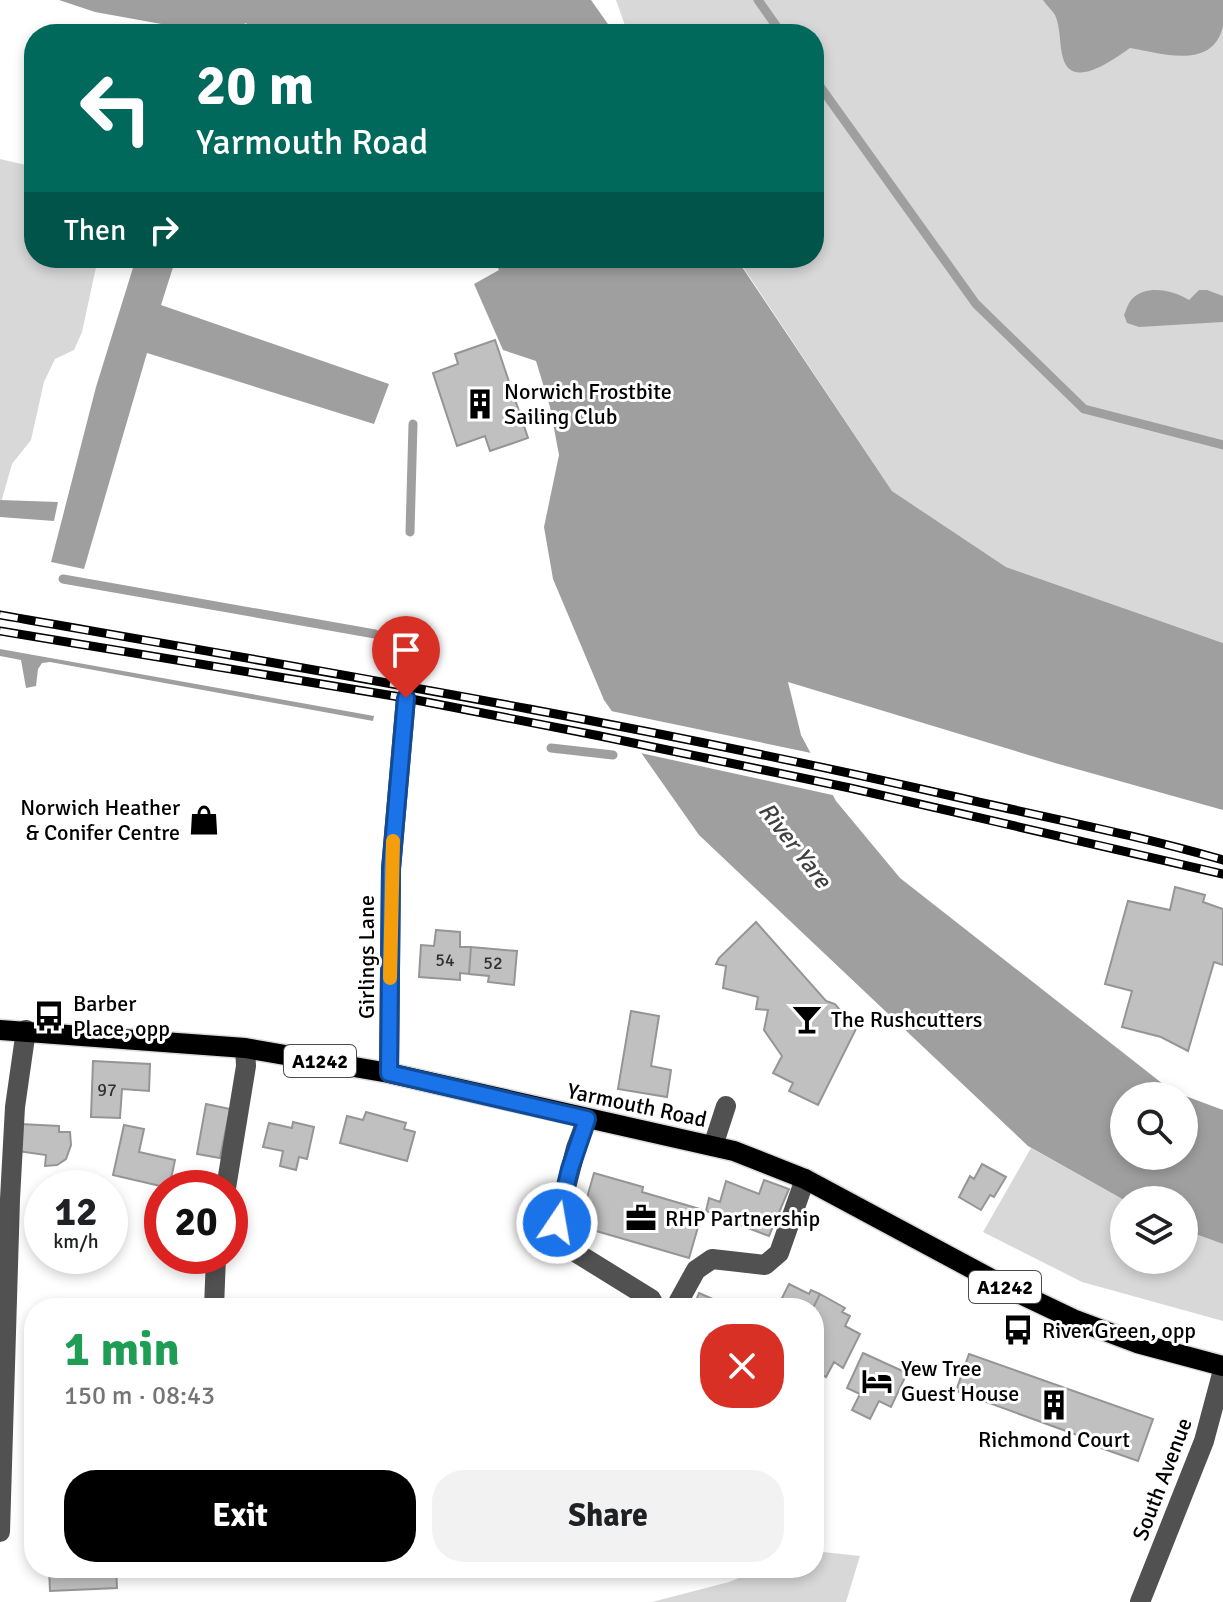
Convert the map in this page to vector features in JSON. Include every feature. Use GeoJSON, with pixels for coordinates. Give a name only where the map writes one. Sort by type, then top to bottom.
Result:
{"type":"FeatureCollection","features":[{"type":"Feature","properties":{"kind":"main road","name":"Yarmouth Road"},"geometry":{"type":"LineString","coordinates":[[0,1030],[245,1048],[389,1073],[734,1151],[805,1179],[1010,1289],[1073,1319],[1137,1343],[1223,1368]]}},
{"type":"Feature","properties":{"kind":"street","name":"Girlings Lane"},"geometry":{"type":"LineString","coordinates":[[389,1073],[391,869],[406,698]]}},
{"type":"Feature","properties":{"kind":"street"},"geometry":{"type":"LineString","coordinates":[[0,1532],[10,1199],[15,1107],[26,1030]]}},
{"type":"Feature","properties":{"kind":"street"},"geometry":{"type":"LineString","coordinates":[[229,1170],[246,1066],[245,1048]]}},
{"type":"Feature","properties":{"kind":"street"},"geometry":{"type":"LineString","coordinates":[[713,1146],[726,1106]]}},
{"type":"Feature","properties":{"kind":"street"},"geometry":{"type":"LineString","coordinates":[[587,1119],[572,1162],[557,1223],[567,1247],[649,1298]]}},
{"type":"Feature","properties":{"kind":"street"},"geometry":{"type":"LineString","coordinates":[[681,1298],[696,1270],[712,1259],[765,1265],[779,1253],[805,1179]]}},
{"type":"Feature","properties":{"kind":"street"},"geometry":{"type":"LineString","coordinates":[[214,1298],[215,1274]]}},
{"type":"Feature","properties":{"kind":"street","name":"South Avenue"},"geometry":{"type":"LineString","coordinates":[[1140,1602],[1204,1441],[1223,1368]]}},
{"type":"Feature","properties":{"kind":"shaded area"},"geometry":{"type":"Polygon","coordinates":[[[616,0],[1223,0],[1223,643],[1006,567],[892,491],[744,268],[824,268],[824,24],[624,24],[616,0]]]}},
{"type":"Feature","properties":{"kind":"shaded area"},"geometry":{"type":"Polygon","coordinates":[[[0,159],[24,165],[24,268],[96,268],[82,332],[74,350],[55,359],[44,382],[31,440],[12,464],[0,506],[0,159]]]}},
{"type":"Feature","properties":{"kind":"shaded area"},"geometry":{"type":"Polygon","coordinates":[[[1031,1148],[1110,1192],[1110,1274],[1198,1274],[1198,1235],[1223,1244],[1223,1321],[1082,1282],[983,1232],[1031,1148]]]}},
{"type":"Feature","properties":{"kind":"shaded area"},"geometry":{"type":"Polygon","coordinates":[[[824,1552],[860,1556],[846,1602],[652,1602],[739,1578],[824,1578],[824,1552]]]}},
{"type":"Feature","properties":{"kind":"water"},"geometry":{"type":"Polygon","coordinates":[[[59,0],[591,0],[608,24],[161,24],[95,12],[59,0]]]}},
{"type":"Feature","properties":{"kind":"water"},"geometry":{"type":"Polygon","coordinates":[[[1043,0],[1223,0],[1223,26],[1209,49],[1197,54],[1170,55],[1130,48],[1094,70],[1075,72],[1063,58],[1057,20],[1043,0]]]}},
{"type":"Feature","properties":{"kind":"water"},"geometry":{"type":"Polygon","coordinates":[[[133,268],[173,268],[161,305],[389,384],[374,424],[147,353],[84,569],[51,562],[96,387],[133,268]]]}},
{"type":"Feature","properties":{"kind":"water","name":"River Yare"},"geometry":{"type":"Polygon","coordinates":[[[498,268],[743,268],[892,491],[1006,567],[1223,643],[1223,810],[788,682],[801,735],[836,801],[900,878],[1161,1082],[1110,1082],[1110,1170],[1198,1170],[1198,1101],[1223,1110],[1223,1244],[1198,1235],[1198,1186],[1110,1186],[1110,1192],[1028,1146],[699,835],[604,700],[553,579],[544,527],[559,455],[550,407],[536,361],[503,350],[474,284],[498,268]]]}},
{"type":"Feature","properties":{"kind":"water"},"geometry":{"type":"Polygon","coordinates":[[[1161,290],[1189,300],[1199,290],[1223,296],[1223,322],[1139,327],[1127,323],[1124,315],[1132,299],[1139,294],[1161,290]]]}},
{"type":"Feature","properties":{"kind":"water"},"geometry":{"type":"Polygon","coordinates":[[[0,500],[58,502],[54,521],[0,517],[0,500]]]}},
{"type":"Feature","properties":{"kind":"water"},"geometry":{"type":"Polygon","coordinates":[[[0,649],[374,716],[373,721],[50,662],[42,663],[38,669],[36,686],[26,688],[21,660],[0,656],[0,649]]]}},
{"type":"Feature","properties":{"kind":"pier"},"geometry":{"type":"Polygon","coordinates":[[[606,710],[816,754],[837,796],[636,752],[606,710]]]}},
{"type":"Feature","properties":{"kind":"building","name":"Norwich Frostbite Sailing Club"},"geometry":{"type":"Polygon","coordinates":[[[495,340],[528,438],[490,451],[485,436],[457,446],[433,373],[458,364],[455,354],[495,340]]]}},
{"type":"Feature","properties":{"kind":"building"},"geometry":{"type":"Polygon","coordinates":[[[1175,887],[1205,895],[1203,902],[1223,909],[1223,965],[1214,962],[1188,1051],[1161,1037],[1122,1027],[1132,991],[1105,984],[1128,901],[1170,910],[1175,887]]]}},
{"type":"Feature","properties":{"kind":"building","name":"The Rushcutters"},"geometry":{"type":"Polygon","coordinates":[[[756,922],[826,1001],[835,1004],[856,1029],[818,1105],[789,1091],[793,1083],[773,1073],[782,1056],[764,1030],[768,1010],[756,1009],[758,997],[723,988],[726,966],[716,964],[719,958],[756,922]]]}},
{"type":"Feature","properties":{"kind":"building"},"geometry":{"type":"Polygon","coordinates":[[[436,930],[460,932],[460,947],[471,947],[469,974],[460,973],[460,980],[419,977],[421,945],[434,946],[436,930]]]}},
{"type":"Feature","properties":{"kind":"building"},"geometry":{"type":"Polygon","coordinates":[[[471,947],[517,951],[514,985],[488,982],[489,976],[469,974],[471,947]]]}},
{"type":"Feature","properties":{"kind":"building"},"geometry":{"type":"Polygon","coordinates":[[[631,1011],[659,1016],[651,1066],[671,1070],[667,1097],[618,1089],[631,1011]]]}},
{"type":"Feature","properties":{"kind":"building"},"geometry":{"type":"Polygon","coordinates":[[[93,1061],[150,1064],[149,1091],[122,1089],[120,1118],[91,1117],[93,1061]]]}},
{"type":"Feature","properties":{"kind":"building"},"geometry":{"type":"Polygon","coordinates":[[[206,1104],[230,1109],[220,1158],[197,1154],[206,1104]]]}},
{"type":"Feature","properties":{"kind":"building"},"geometry":{"type":"Polygon","coordinates":[[[366,1112],[406,1123],[404,1129],[415,1132],[407,1161],[340,1143],[347,1116],[363,1120],[366,1112]]]}},
{"type":"Feature","properties":{"kind":"building"},"geometry":{"type":"Polygon","coordinates":[[[293,1122],[314,1127],[307,1159],[299,1157],[296,1170],[280,1166],[283,1151],[263,1147],[269,1123],[292,1128],[293,1122]]]}},
{"type":"Feature","properties":{"kind":"building"},"geometry":{"type":"Polygon","coordinates":[[[20,1124],[59,1126],[59,1132],[70,1132],[71,1145],[66,1159],[57,1165],[45,1166],[46,1155],[17,1151],[20,1124]]]}},
{"type":"Feature","properties":{"kind":"building"},"geometry":{"type":"Polygon","coordinates":[[[124,1125],[144,1129],[139,1152],[175,1160],[173,1170],[144,1170],[144,1182],[128,1178],[128,1170],[114,1170],[124,1125]]]}},
{"type":"Feature","properties":{"kind":"building"},"geometry":{"type":"Polygon","coordinates":[[[982,1164],[1006,1177],[994,1197],[990,1195],[981,1210],[959,1197],[970,1176],[974,1179],[982,1164]]]}},
{"type":"Feature","properties":{"kind":"building","name":"RHP Partnership"},"geometry":{"type":"Polygon","coordinates":[[[594,1173],[643,1187],[642,1192],[703,1210],[689,1258],[579,1226],[594,1173]]]}},
{"type":"Feature","properties":{"kind":"building"},"geometry":{"type":"Polygon","coordinates":[[[764,1180],[789,1189],[769,1236],[706,1211],[709,1198],[720,1202],[726,1181],[759,1194],[764,1180]]]}},
{"type":"Feature","properties":{"kind":"building"},"geometry":{"type":"Polygon","coordinates":[[[789,1284],[809,1294],[811,1290],[820,1294],[818,1298],[782,1298],[789,1284]]]}},
{"type":"Feature","properties":{"kind":"building"},"geometry":{"type":"Polygon","coordinates":[[[820,1294],[845,1308],[842,1312],[850,1316],[845,1326],[860,1334],[843,1368],[834,1362],[826,1377],[824,1298],[818,1298],[820,1294]]]}},
{"type":"Feature","properties":{"kind":"building","name":"Yew Tree Guest House"},"geometry":{"type":"Polygon","coordinates":[[[863,1353],[907,1373],[891,1407],[879,1401],[870,1419],[852,1410],[860,1394],[847,1388],[863,1353]]]}},
{"type":"Feature","properties":{"kind":"building","name":"Richmond Court"},"geometry":{"type":"Polygon","coordinates":[[[969,1354],[1153,1419],[1138,1461],[1087,1443],[1088,1439],[956,1391],[969,1354]]]}},
{"type":"Feature","properties":{"kind":"building"},"geometry":{"type":"Polygon","coordinates":[[[49,1578],[116,1578],[117,1588],[50,1591],[49,1578]]]}},
{"type":"Feature","properties":{"kind":"waterway"},"geometry":{"type":"LineString","coordinates":[[758,0],[775,24]]}},
{"type":"Feature","properties":{"kind":"waterway"},"geometry":{"type":"LineString","coordinates":[[824,92],[976,304],[1084,409],[1223,445]]}},
{"type":"Feature","properties":{"kind":"waterway"},"geometry":{"type":"LineString","coordinates":[[410,532],[413,424]]}},
{"type":"Feature","properties":{"kind":"waterway"},"geometry":{"type":"LineString","coordinates":[[63,579],[375,634]]}},
{"type":"Feature","properties":{"kind":"waterway"},"geometry":{"type":"LineString","coordinates":[[551,748],[613,755]]}},
{"type":"Feature","properties":{"kind":"railway"},"geometry":{"type":"LineString","coordinates":[[0,615],[482,700],[722,746],[1092,827],[1223,860]]}},
{"type":"Feature","properties":{"kind":"railway"},"geometry":{"type":"LineString","coordinates":[[0,631],[406,698],[600,736],[850,788],[1223,874]]}},
{"type":"Feature","properties":{"kind":"slow traffic"},"geometry":{"type":"LineString","coordinates":[[390,978],[393,841]]}},
{"type":"Feature","properties":{"kind":"place","name":"Norwich Frostbite Sailing Club"},"geometry":{"type":"Point","coordinates":[480,404]}},
{"type":"Feature","properties":{"kind":"place","name":"Norwich Heather & Conifer Centre"},"geometry":{"type":"Point","coordinates":[204,820]}},
{"type":"Feature","properties":{"kind":"place","name":"Barber Place, opp"},"geometry":{"type":"Point","coordinates":[49,1016]}},
{"type":"Feature","properties":{"kind":"place","name":"The Rushcutters"},"geometry":{"type":"Point","coordinates":[807,1019]}},
{"type":"Feature","properties":{"kind":"place","name":"RHP Partnership"},"geometry":{"type":"Point","coordinates":[641,1218]}},
{"type":"Feature","properties":{"kind":"place","name":"River Green, opp"},"geometry":{"type":"Point","coordinates":[1018,1330]}},
{"type":"Feature","properties":{"kind":"place","name":"Yew Tree Guest House"},"geometry":{"type":"Point","coordinates":[877,1381]}},
{"type":"Feature","properties":{"kind":"place","name":"Richmond Court"},"geometry":{"type":"Point","coordinates":[1054,1405]}},
{"type":"Feature","properties":{"kind":"route"},"geometry":{"type":"LineString","coordinates":[[406,698],[391,869],[389,1073],[587,1119],[564,1189],[557,1223]]}}]}
